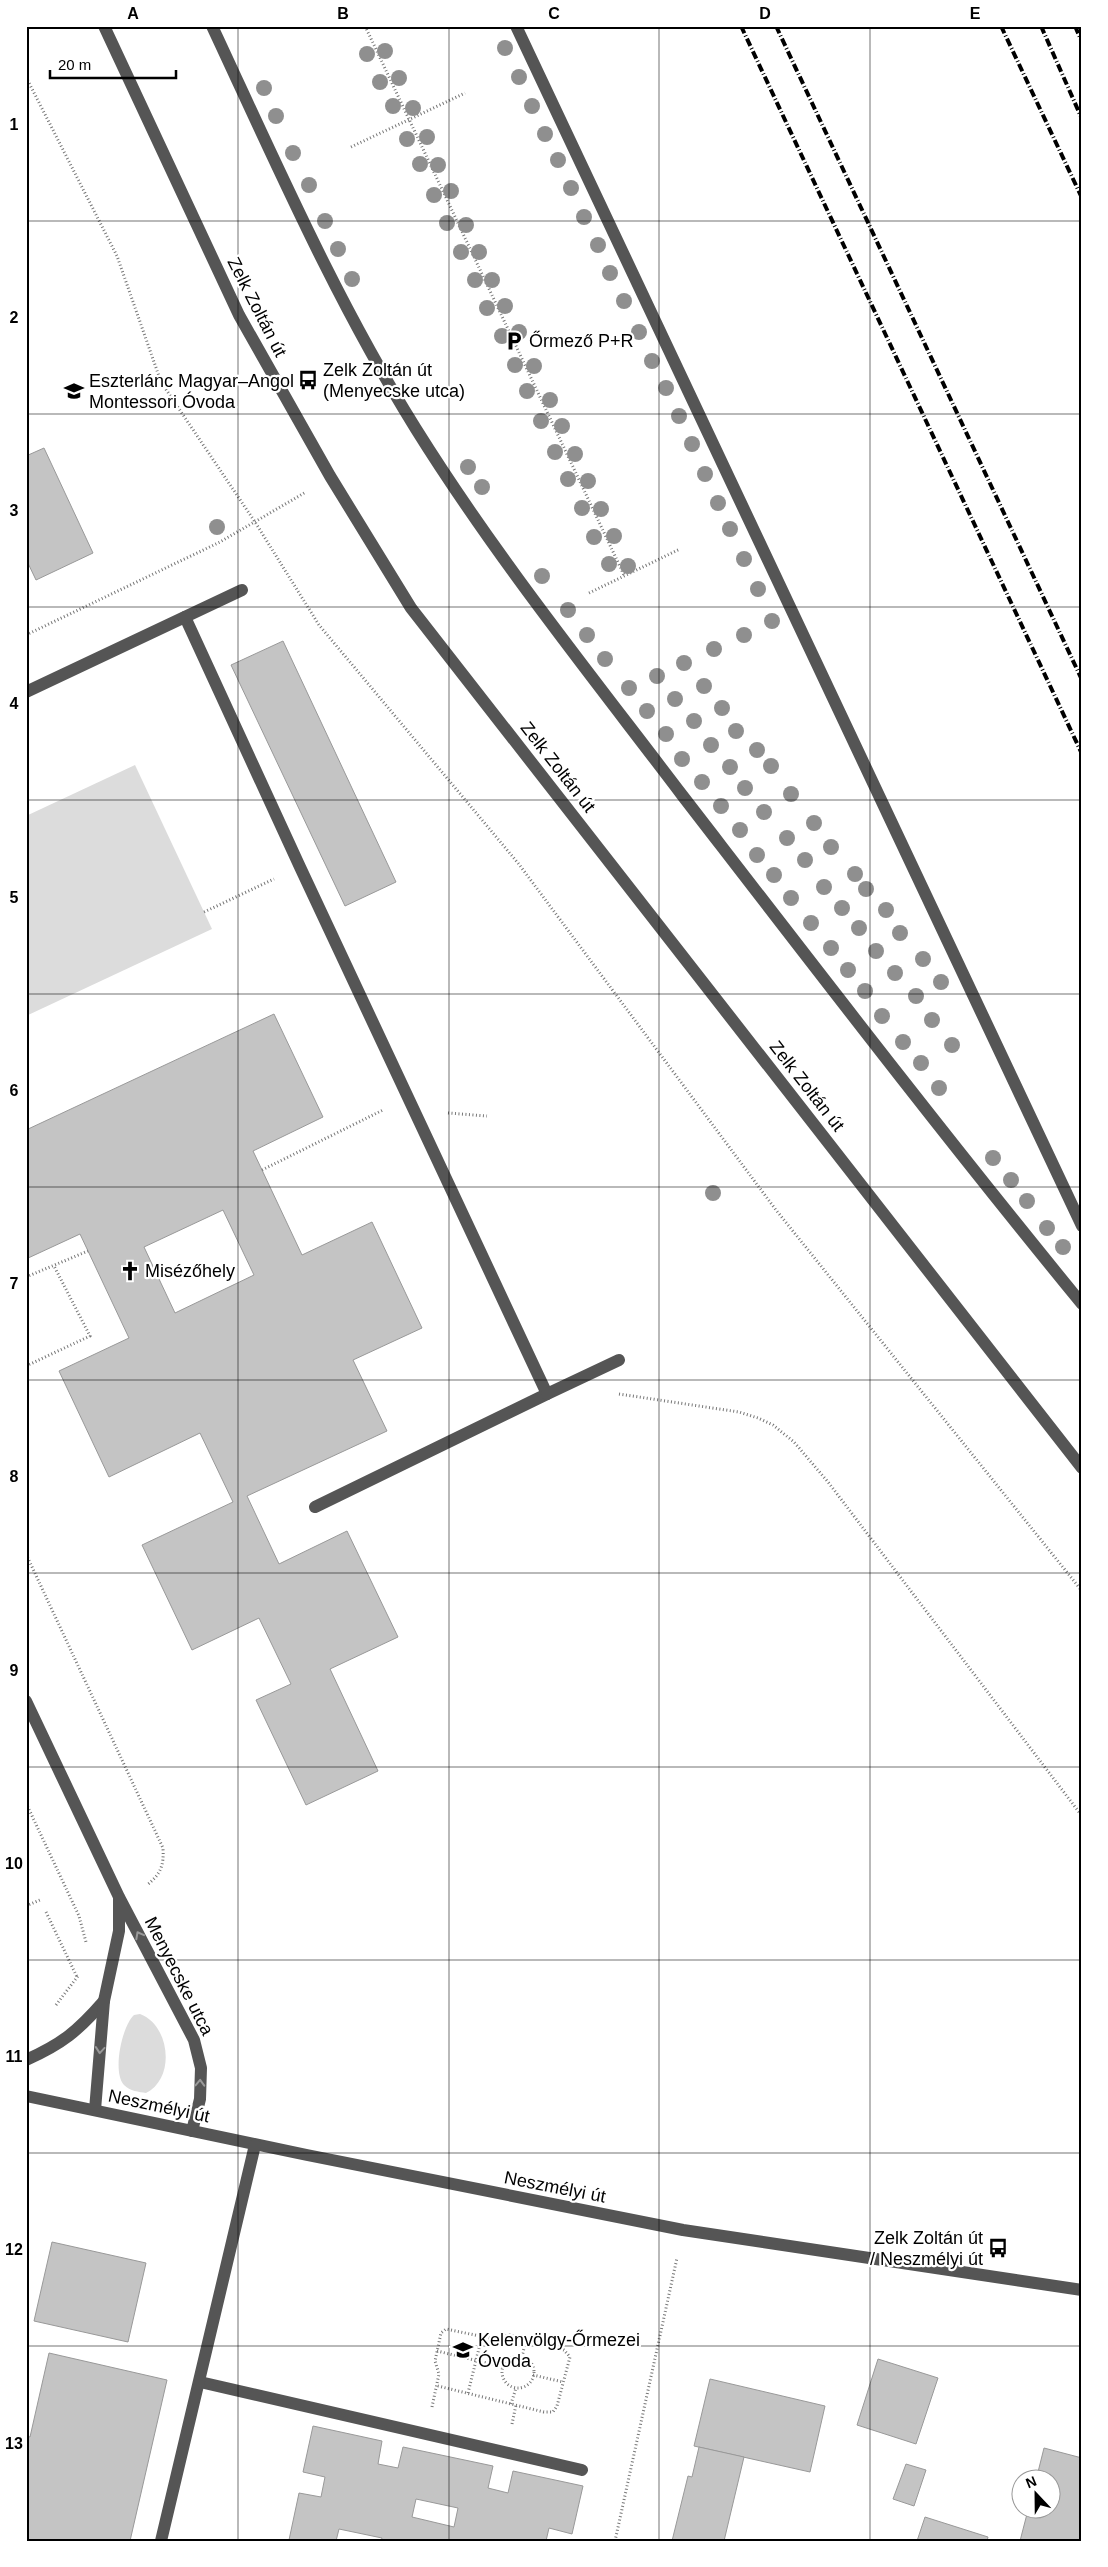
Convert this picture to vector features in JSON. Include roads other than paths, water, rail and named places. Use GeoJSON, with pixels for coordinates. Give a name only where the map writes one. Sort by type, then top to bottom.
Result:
{"type":"FeatureCollection","features":[{"type":"Feature","properties":{"kind":"street","name":"Zelk Zoltán út"},"geometry":{"type":"LineString","coordinates":[[104,26],[239,315],[330,476],[412,608],[1082,1468]]}},
{"type":"Feature","properties":{"kind":"street"},"geometry":{"type":"LineString","coordinates":[[212,26],[324,266],[365,343],[417,430],[461,497],[561,635],[849,1012],[1082,1304]]}},
{"type":"Feature","properties":{"kind":"street"},"geometry":{"type":"LineString","coordinates":[[516,26],[1082,1226]]}},
{"type":"Feature","properties":{"kind":"street"},"geometry":{"type":"LineString","coordinates":[[26,692],[242,590]]}},
{"type":"Feature","properties":{"kind":"street"},"geometry":{"type":"LineString","coordinates":[[185,616],[300,867],[547,1394]]}},
{"type":"Feature","properties":{"kind":"street"},"geometry":{"type":"LineString","coordinates":[[315,1507],[619,1360]]}},
{"type":"Feature","properties":{"kind":"street","name":"Menyecske utca"},"geometry":{"type":"LineString","coordinates":[[26,1701],[119,1897],[194,2040],[201,2068],[200,2099],[192,2131]]}},
{"type":"Feature","properties":{"kind":"street","name":"Menyecske utca"},"geometry":{"type":"LineString","coordinates":[[94,2110],[104,2001],[120,1931],[119,1897]]}},
{"type":"Feature","properties":{"kind":"street","name":"Menyecske utca"},"geometry":{"type":"LineString","coordinates":[[26,2060],[63,2042],[84,2025],[104,2001]]}},
{"type":"Feature","properties":{"kind":"street","name":"Neszmélyi út"},"geometry":{"type":"LineString","coordinates":[[26,2096],[683,2230],[1082,2290]]}},
{"type":"Feature","properties":{"kind":"street"},"geometry":{"type":"LineString","coordinates":[[162,2541],[255,2144]]}},
{"type":"Feature","properties":{"kind":"street"},"geometry":{"type":"LineString","coordinates":[[200,2382],[582,2470]]}},
{"type":"Feature","properties":{"kind":"railway"},"geometry":{"type":"LineString","coordinates":[[741,26],[1082,754]]}},
{"type":"Feature","properties":{"kind":"railway"},"geometry":{"type":"LineString","coordinates":[[776,26],[1082,680]]}},
{"type":"Feature","properties":{"kind":"railway"},"geometry":{"type":"LineString","coordinates":[[1001,26],[1082,198]]}},
{"type":"Feature","properties":{"kind":"railway"},"geometry":{"type":"LineString","coordinates":[[1041,26],[1082,119]]}},
{"type":"Feature","properties":{"kind":"railway"},"geometry":{"type":"LineString","coordinates":[[1075,26],[1082,42]]}},
{"type":"Feature","properties":{"kind":"place","name":"Őrmező P+R"},"geometry":{"type":"Point","coordinates":[514,341]}},
{"type":"Feature","properties":{"kind":"place","name":"Zelk Zoltán út (Menyecske utca)"},"geometry":{"type":"Point","coordinates":[308,380]}},
{"type":"Feature","properties":{"kind":"place","name":"Eszterlánc Magyar–Angol Montessori Óvoda"},"geometry":{"type":"Point","coordinates":[74,391]}},
{"type":"Feature","properties":{"kind":"place","name":"Misézőhely"},"geometry":{"type":"Point","coordinates":[130,1271]}},
{"type":"Feature","properties":{"kind":"place","name":"Zelk Zoltán út / Neszmélyi út"},"geometry":{"type":"Point","coordinates":[998,2248]}},
{"type":"Feature","properties":{"kind":"place","name":"Kelenvölgy-Őrmezei Óvoda"},"geometry":{"type":"Point","coordinates":[463,2350]}}]}
